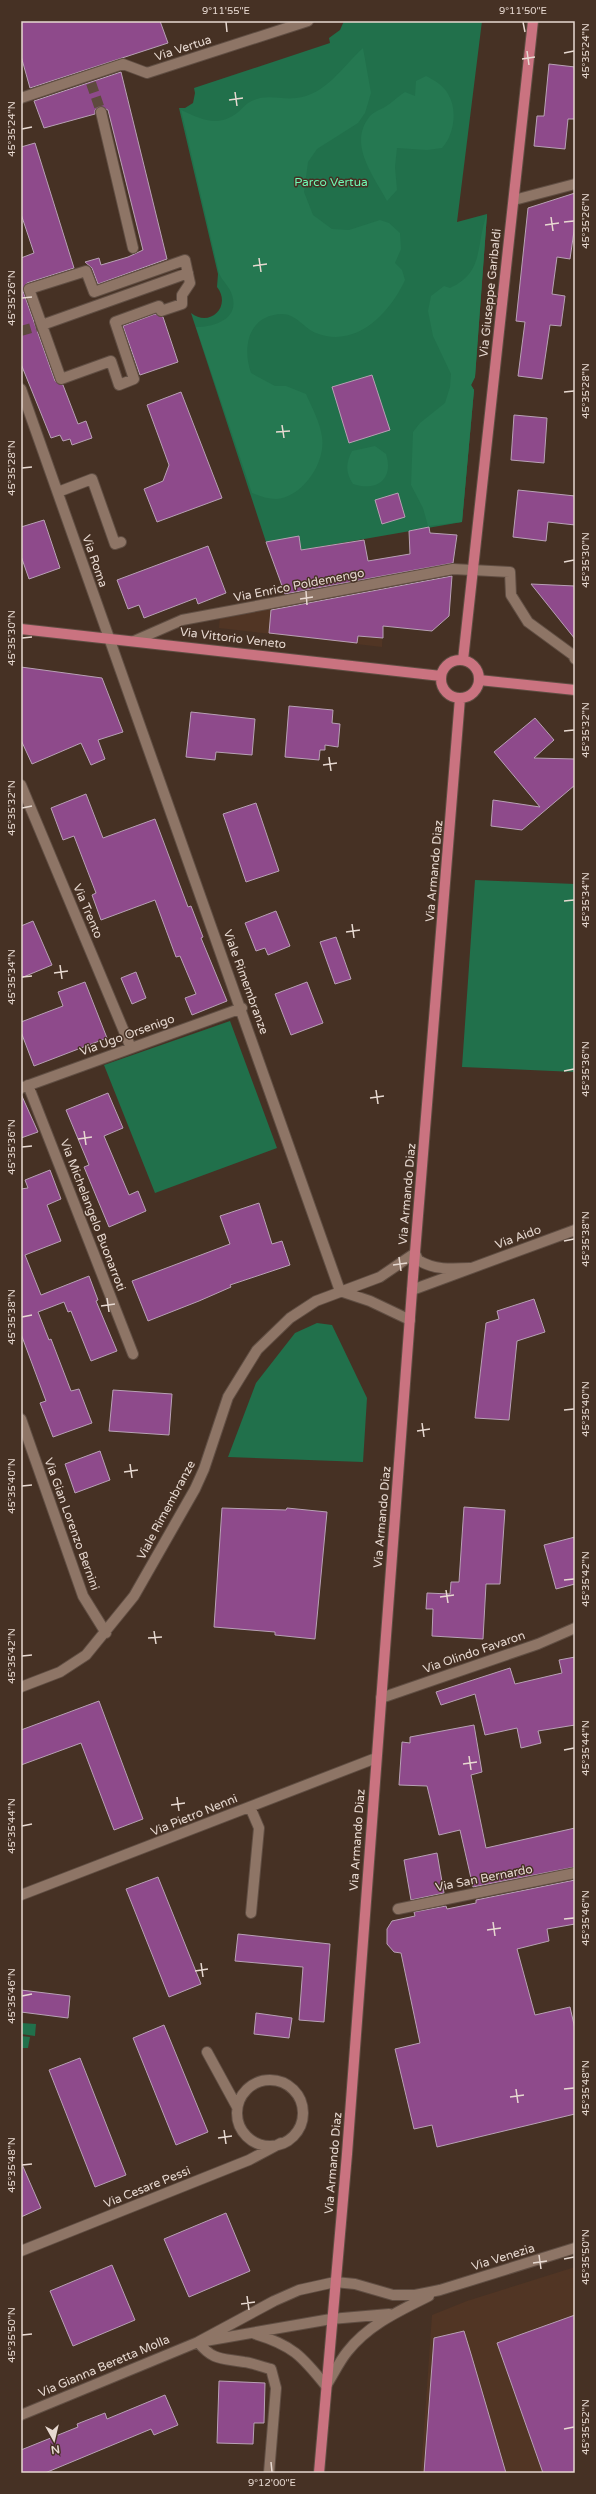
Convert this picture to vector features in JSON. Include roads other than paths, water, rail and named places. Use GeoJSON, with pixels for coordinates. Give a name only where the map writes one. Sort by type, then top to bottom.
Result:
{"type":"FeatureCollection","features":[{"type":"Feature","properties":{"kind":"main road","name":"Via Giuseppe Garibaldi"},"geometry":{"type":"LineString","coordinates":[[463,660],[533,21]]}},
{"type":"Feature","properties":{"kind":"main road","name":"Via Vittorio Veneto"},"geometry":{"type":"LineString","coordinates":[[21,629],[441,676]]}},
{"type":"Feature","properties":{"kind":"main road"},"geometry":{"type":"LineString","coordinates":[[463,660],[475,667],[479,680],[472,694],[460,698],[451,695],[445,690],[441,676],[449,664],[463,660]]}},
{"type":"Feature","properties":{"kind":"main road"},"geometry":{"type":"LineString","coordinates":[[479,680],[575,690]]}},
{"type":"Feature","properties":{"kind":"main road","name":"Via Armando Diaz"},"geometry":{"type":"LineString","coordinates":[[319,2473],[331,2319],[347,2154],[412,1290],[457,754],[460,698]]}},
{"type":"Feature","properties":{"kind":"street","name":"Via Vertua"},"geometry":{"type":"LineString","coordinates":[[22,95],[90,80],[127,64],[147,73],[308,21]]}},
{"type":"Feature","properties":{"kind":"street"},"geometry":{"type":"LineString","coordinates":[[100,112],[133,248]]}},
{"type":"Feature","properties":{"kind":"street"},"geometry":{"type":"LineString","coordinates":[[514,200],[575,184]]}},
{"type":"Feature","properties":{"kind":"street"},"geometry":{"type":"LineString","coordinates":[[185,260],[190,283],[182,295],[182,304],[161,311],[159,306],[115,322],[134,379],[119,385],[110,361],[61,379],[29,289],[82,272],[86,271],[94,292],[185,260]]}},
{"type":"Feature","properties":{"kind":"street"},"geometry":{"type":"LineString","coordinates":[[82,272],[94,308]]}},
{"type":"Feature","properties":{"kind":"street"},"geometry":{"type":"LineString","coordinates":[[42,325],[94,308],[188,273]]}},
{"type":"Feature","properties":{"kind":"street","name":"Via Roma"},"geometry":{"type":"LineString","coordinates":[[21,389],[109,638]]}},
{"type":"Feature","properties":{"kind":"street","name":"Via Roma"},"geometry":{"type":"LineString","coordinates":[[58,492],[92,480],[115,544],[121,542]]}},
{"type":"Feature","properties":{"kind":"street","name":"Via Enrico Poldemengo"},"geometry":{"type":"LineString","coordinates":[[134,641],[182,620],[453,569],[472,568],[510,572],[511,595],[528,622],[573,655],[575,659]]}},
{"type":"Feature","properties":{"kind":"street","name":"Viale Rimembranze"},"geometry":{"type":"LineString","coordinates":[[109,638],[242,1008],[340,1291]]}},
{"type":"Feature","properties":{"kind":"street","name":"Via Trento"},"geometry":{"type":"LineString","coordinates":[[21,785],[131,1048]]}},
{"type":"Feature","properties":{"kind":"street","name":"Via Ugo Orsenigo"},"geometry":{"type":"LineString","coordinates":[[25,1086],[242,1008]]}},
{"type":"Feature","properties":{"kind":"street","name":"Via Michelangelo Buonarroti"},"geometry":{"type":"LineString","coordinates":[[25,1086],[133,1354]]}},
{"type":"Feature","properties":{"kind":"street","name":"Via Aido"},"geometry":{"type":"LineString","coordinates":[[412,1290],[425,1283],[453,1276],[470,1268],[575,1230]]}},
{"type":"Feature","properties":{"kind":"street","name":"Viale Rimembranze"},"geometry":{"type":"LineString","coordinates":[[21,1687],[60,1672],[86,1655],[106,1633],[134,1596],[195,1489],[204,1469],[228,1397],[254,1356],[290,1318],[316,1300],[380,1277],[415,1253]]}},
{"type":"Feature","properties":{"kind":"street","name":"Via Aido"},"geometry":{"type":"LineString","coordinates":[[415,1253],[418,1260],[431,1266],[448,1269],[470,1268]]}},
{"type":"Feature","properties":{"kind":"street"},"geometry":{"type":"LineString","coordinates":[[340,1291],[370,1301],[410,1320]]}},
{"type":"Feature","properties":{"kind":"street","name":"Via Gian Lorenzo Bernini"},"geometry":{"type":"LineString","coordinates":[[21,1419],[83,1596],[106,1633]]}},
{"type":"Feature","properties":{"kind":"street","name":"Via Olindo Favaron"},"geometry":{"type":"LineString","coordinates":[[381,1698],[538,1644],[575,1628]]}},
{"type":"Feature","properties":{"kind":"street","name":"Via Pietro Nenni"},"geometry":{"type":"LineString","coordinates":[[21,1895],[101,1866],[376,1758]]}},
{"type":"Feature","properties":{"kind":"street"},"geometry":{"type":"LineString","coordinates":[[250,1807],[258,1828],[250,1913]]}},
{"type":"Feature","properties":{"kind":"street","name":"Via San Bernardo"},"geometry":{"type":"LineString","coordinates":[[398,1909],[575,1873]]}},
{"type":"Feature","properties":{"kind":"street"},"geometry":{"type":"LineString","coordinates":[[207,2052],[237,2107]]}},
{"type":"Feature","properties":{"kind":"street"},"geometry":{"type":"LineString","coordinates":[[270,2080],[281,2082],[291,2087],[300,2101],[302,2118],[298,2129],[291,2138],[270,2146],[249,2138],[241,2129],[237,2118],[237,2107],[245,2092],[259,2082],[270,2080]]}},
{"type":"Feature","properties":{"kind":"street","name":"Via Cesare Pessi"},"geometry":{"type":"LineString","coordinates":[[21,2251],[249,2160],[281,2143]]}},
{"type":"Feature","properties":{"kind":"street","name":"Via Venezia"},"geometry":{"type":"LineString","coordinates":[[335,2282],[355,2284],[393,2295],[415,2295],[440,2290],[575,2248]]}},
{"type":"Feature","properties":{"kind":"street"},"geometry":{"type":"LineString","coordinates":[[198,2342],[274,2301],[299,2290],[335,2282]]}},
{"type":"Feature","properties":{"kind":"street","name":"Via Venezia"},"geometry":{"type":"LineString","coordinates":[[326,2386],[346,2353],[358,2339],[393,2314],[440,2290]]}},
{"type":"Feature","properties":{"kind":"street","name":"Via Venezia"},"geometry":{"type":"LineString","coordinates":[[331,2319],[393,2314]]}},
{"type":"Feature","properties":{"kind":"street"},"geometry":{"type":"LineString","coordinates":[[198,2342],[254,2334],[331,2319]]}},
{"type":"Feature","properties":{"kind":"street"},"geometry":{"type":"LineString","coordinates":[[254,2334],[288,2346],[299,2355],[326,2386]]}},
{"type":"Feature","properties":{"kind":"street"},"geometry":{"type":"LineString","coordinates":[[198,2342],[206,2352],[218,2359],[244,2362],[271,2369],[276,2388],[270,2473]]}},
{"type":"Feature","properties":{"kind":"street","name":"Via Gianna Beretta Molla"},"geometry":{"type":"LineString","coordinates":[[21,2415],[198,2342]]}},
{"type":"Feature","properties":{"kind":"tunnel"},"geometry":{"type":"LineString","coordinates":[[91,83],[101,112]]}},
{"type":"Feature","properties":{"kind":"tunnel"},"geometry":{"type":"LineString","coordinates":[[21,331],[42,325]]}},
{"type":"Feature","properties":{"kind":"park label","name":"Parco Vertua"},"geometry":{"type":"Point","coordinates":[331,182]}}]}
